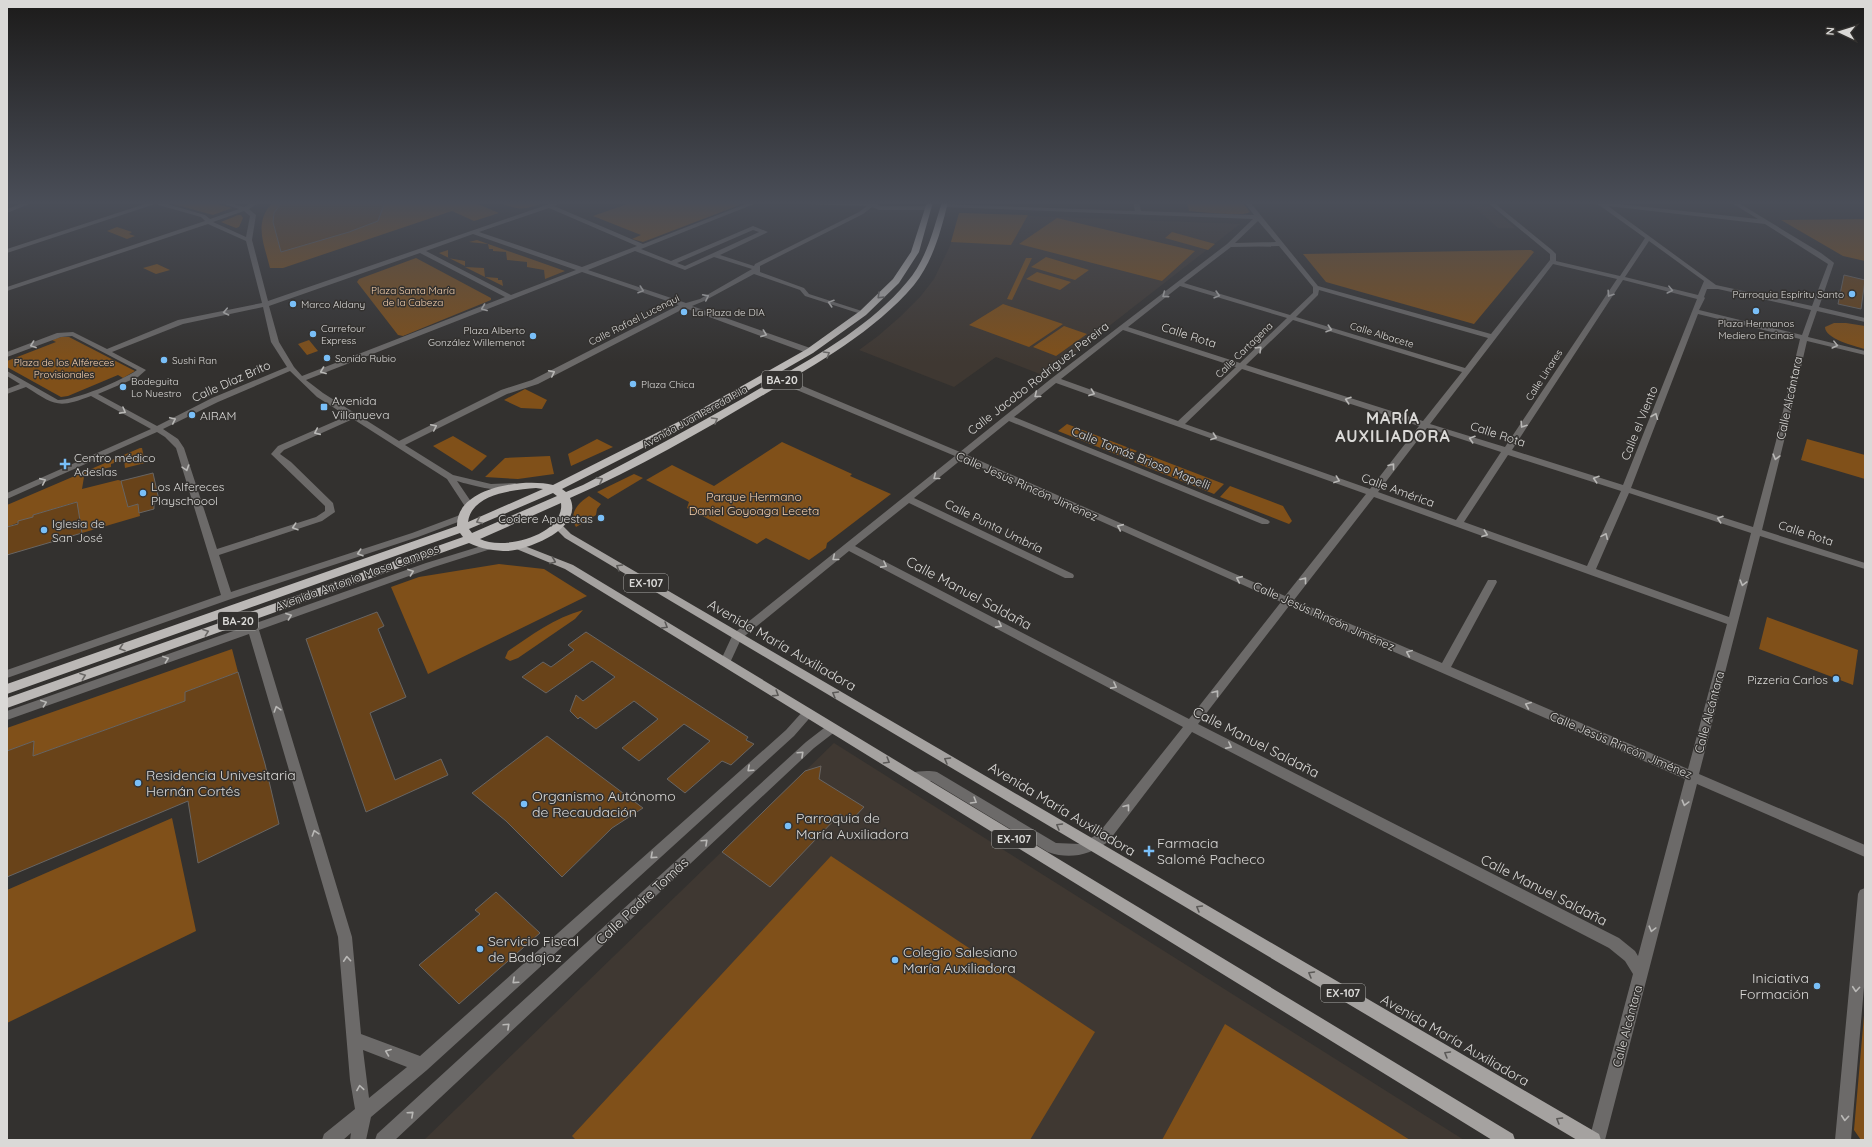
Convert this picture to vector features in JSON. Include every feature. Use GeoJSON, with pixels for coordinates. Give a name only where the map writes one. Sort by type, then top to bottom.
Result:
{"type":"FeatureCollection","features":[{"type":"Feature","properties":{"kind":"highway","name":"Avenida Juan Pereda Pila"},"geometry":{"type":"LineString","coordinates":[[553,489],[686,422],[810,351],[863,313],[896,281],[912,256]]}},
{"type":"Feature","properties":{"kind":"highway","name":"Avenida Juan Pereda Pila"},"geometry":{"type":"LineString","coordinates":[[565,497],[704,426],[831,351],[878,316],[911,283],[928,256]]}},
{"type":"Feature","properties":{"kind":"highway"},"geometry":{"type":"LineString","coordinates":[[536,485],[553,489],[565,497],[568,507],[566,516],[558,526],[539,538],[517,546],[500,548],[480,545],[465,528],[469,506],[489,494],[517,486],[536,485]]}},
{"type":"Feature","properties":{"kind":"highway","name":"BA-20"},"geometry":{"type":"LineString","coordinates":[[465,528],[553,489]]}},
{"type":"Feature","properties":{"kind":"highway","name":"BA-20"},"geometry":{"type":"LineString","coordinates":[[465,528],[565,497]]}},
{"type":"Feature","properties":{"kind":"highway","name":"Avenida Antonio Masa Campos"},"geometry":{"type":"LineString","coordinates":[[7,689],[465,528]]}},
{"type":"Feature","properties":{"kind":"highway","name":"Avenida Antonio Masa Campos"},"geometry":{"type":"LineString","coordinates":[[7,703],[465,528]]}},
{"type":"Feature","properties":{"kind":"main road","name":"Avenida María Auxiliadora"},"geometry":{"type":"LineString","coordinates":[[558,526],[568,536],[737,637],[1098,842],[1593,1140]]}},
{"type":"Feature","properties":{"kind":"main road","name":"EX-107"},"geometry":{"type":"LineString","coordinates":[[517,546],[570,567],[1507,1140]]}},
{"type":"Feature","properties":{"kind":"street"},"geometry":{"type":"LineString","coordinates":[[7,288],[106,256]]}},
{"type":"Feature","properties":{"kind":"street"},"geometry":{"type":"LineString","coordinates":[[253,256],[264,305],[275,342],[291,368],[301,379],[320,395],[450,477],[490,487],[517,486]]}},
{"type":"Feature","properties":{"kind":"street"},"geometry":{"type":"LineString","coordinates":[[107,351],[181,322],[264,305],[404,256]]}},
{"type":"Feature","properties":{"kind":"street"},"geometry":{"type":"LineString","coordinates":[[430,256],[511,298]]}},
{"type":"Feature","properties":{"kind":"street"},"geometry":{"type":"LineString","coordinates":[[541,256],[684,305],[810,351]]}},
{"type":"Feature","properties":{"kind":"street"},"geometry":{"type":"LineString","coordinates":[[301,379],[619,256]]}},
{"type":"Feature","properties":{"kind":"street"},"geometry":{"type":"LineString","coordinates":[[652,256],[685,268],[713,256]]}},
{"type":"Feature","properties":{"kind":"street"},"geometry":{"type":"LineString","coordinates":[[671,263],[689,256]]}},
{"type":"Feature","properties":{"kind":"street"},"geometry":{"type":"LineString","coordinates":[[716,256],[758,269],[756,273],[802,289],[807,295],[863,313]]}},
{"type":"Feature","properties":{"kind":"street","name":"Calle Rafael Lucenqui"},"geometry":{"type":"LineString","coordinates":[[399,444],[504,392],[535,382],[684,305],[702,300],[758,269],[757,265],[776,256]]}},
{"type":"Feature","properties":{"kind":"street","name":"Calle Jacobo Rodríguez Pereira"},"geometry":{"type":"LineString","coordinates":[[725,662],[737,637],[1055,380],[1216,256]]}},
{"type":"Feature","properties":{"kind":"street"},"geometry":{"type":"LineString","coordinates":[[1289,256],[1316,287],[1492,337]]}},
{"type":"Feature","properties":{"kind":"street"},"geometry":{"type":"LineString","coordinates":[[914,777],[933,776],[1053,848],[1072,851],[1084,850],[1098,842],[1288,601],[1550,262],[1553,258],[1552,256]]}},
{"type":"Feature","properties":{"kind":"street","name":"Calle Linares"},"geometry":{"type":"LineString","coordinates":[[1458,524],[1636,256]]}},
{"type":"Feature","properties":{"kind":"street"},"geometry":{"type":"LineString","coordinates":[[1670,256],[1706,284],[1865,320]]}},
{"type":"Feature","properties":{"kind":"street","name":"Calle Alcántara"},"geometry":{"type":"LineString","coordinates":[[1597,1140],[1757,531],[1780,441],[1801,347],[1831,263],[1821,256]]}},
{"type":"Feature","properties":{"kind":"street"},"geometry":{"type":"LineString","coordinates":[[1550,262],[1702,298]]}},
{"type":"Feature","properties":{"kind":"street","name":"Calle Albacete"},"geometry":{"type":"LineString","coordinates":[[1180,284],[1292,316],[1344,334],[1466,371]]}},
{"type":"Feature","properties":{"kind":"street","name":"Calle el Viento"},"geometry":{"type":"LineString","coordinates":[[1590,571],[1626,489],[1697,312],[1706,284]]}},
{"type":"Feature","properties":{"kind":"street","name":"Calle Cartagena"},"geometry":{"type":"LineString","coordinates":[[1180,424],[1316,294],[1316,287]]}},
{"type":"Feature","properties":{"kind":"street"},"geometry":{"type":"LineString","coordinates":[[1697,312],[1865,353]]}},
{"type":"Feature","properties":{"kind":"street","name":"Calle Rota"},"geometry":{"type":"LineString","coordinates":[[1123,328],[1865,566]]}},
{"type":"Feature","properties":{"kind":"street"},"geometry":{"type":"LineString","coordinates":[[7,348],[11,353],[69,334],[75,334],[141,368],[142,371],[136,375],[71,401],[60,402],[7,373]]}},
{"type":"Feature","properties":{"kind":"street","name":"Calle Díaz Brito"},"geometry":{"type":"LineString","coordinates":[[7,496],[229,394],[291,368]]}},
{"type":"Feature","properties":{"kind":"street","name":"Calle Jesús Rincón Jiménez"},"geometry":{"type":"LineString","coordinates":[[789,376],[790,382],[795,386],[961,456],[1288,601],[1865,851]]}},
{"type":"Feature","properties":{"kind":"street","name":"Calle América"},"geometry":{"type":"LineString","coordinates":[[1055,380],[1733,622]]}},
{"type":"Feature","properties":{"kind":"street"},"geometry":{"type":"LineString","coordinates":[[7,392],[27,384]]}},
{"type":"Feature","properties":{"kind":"street"},"geometry":{"type":"LineString","coordinates":[[91,393],[168,435],[180,448],[227,597]]}},
{"type":"Feature","properties":{"kind":"street"},"geometry":{"type":"LineString","coordinates":[[213,554],[319,519],[330,512],[330,505],[298,476],[288,464],[276,455],[275,452],[352,416]]}},
{"type":"Feature","properties":{"kind":"street","name":"Calle Tomás Brioso Mapelli"},"geometry":{"type":"LineString","coordinates":[[1008,418],[1265,522]]}},
{"type":"Feature","properties":{"kind":"street"},"geometry":{"type":"LineString","coordinates":[[450,477],[469,506]]}},
{"type":"Feature","properties":{"kind":"street","name":"Calle Punta Umbría"},"geometry":{"type":"LineString","coordinates":[[908,499],[1069,576]]}},
{"type":"Feature","properties":{"kind":"street","name":"Avenida Antonio Masa Campos"},"geometry":{"type":"LineString","coordinates":[[7,674],[227,597],[415,535],[465,528]]}},
{"type":"Feature","properties":{"kind":"street","name":"Avenida Antonio Masa Campos"},"geometry":{"type":"LineString","coordinates":[[7,716],[430,565],[491,546]]}},
{"type":"Feature","properties":{"kind":"street","name":"Calle Manuel Saldaña"},"geometry":{"type":"LineString","coordinates":[[849,547],[1190,726],[1614,943],[1630,956],[1641,973]]}},
{"type":"Feature","properties":{"kind":"street"},"geometry":{"type":"LineString","coordinates":[[1444,668],[1492,582]]}},
{"type":"Feature","properties":{"kind":"street"},"geometry":{"type":"LineString","coordinates":[[253,629],[345,937],[354,1039],[364,1112],[358,1140]]}},
{"type":"Feature","properties":{"kind":"street","name":"Calle Padre Tomás"},"geometry":{"type":"LineString","coordinates":[[330,1140],[422,1065],[790,733],[808,713]]}},
{"type":"Feature","properties":{"kind":"street","name":"Calle Padre Tomás"},"geometry":{"type":"LineString","coordinates":[[383,1140],[810,745],[832,728]]}},
{"type":"Feature","properties":{"kind":"street"},"geometry":{"type":"LineString","coordinates":[[1843,1140],[1865,894]]}},
{"type":"Feature","properties":{"kind":"street"},"geometry":{"type":"LineString","coordinates":[[354,1039],[422,1065]]}},
{"type":"Feature","properties":{"kind":"shaded area"},"geometry":{"type":"Polygon","coordinates":[[[945,256],[1200,256],[1045,376],[996,357],[954,387],[859,350],[901,316],[920,297],[934,279],[945,256]]]}},
{"type":"Feature","properties":{"kind":"shaded area","name":"Colegio Salesiano María Auxiliadora"},"geometry":{"type":"Polygon","coordinates":[[[834,743],[1464,1140],[424,1140],[834,743]]]}},
{"type":"Feature","properties":{"kind":"green space"},"geometry":{"type":"Polygon","coordinates":[[[267,256],[320,256],[283,268],[270,268],[267,256]]]}},
{"type":"Feature","properties":{"kind":"green space"},"geometry":{"type":"Polygon","coordinates":[[[506,256],[521,256],[565,271],[545,279],[544,270],[527,267],[527,262],[507,260],[506,256]]]}},
{"type":"Feature","properties":{"kind":"green space"},"geometry":{"type":"Polygon","coordinates":[[[1064,256],[1190,256],[1162,281],[1064,256]]]}},
{"type":"Feature","properties":{"kind":"green space"},"geometry":{"type":"Polygon","coordinates":[[[1304,256],[1531,256],[1474,324],[1326,282],[1304,256]]]}},
{"type":"Feature","properties":{"kind":"green space"},"geometry":{"type":"Polygon","coordinates":[[[1843,256],[1865,256],[1865,261],[1843,256]]]}},
{"type":"Feature","properties":{"kind":"green space"},"geometry":{"type":"Polygon","coordinates":[[[1046,257],[1089,270],[1075,280],[1031,267],[1046,257]]]}},
{"type":"Feature","properties":{"kind":"green space","name":"Plaza Santa María de la Cabeza"},"geometry":{"type":"Polygon","coordinates":[[[416,258],[491,298],[491,300],[403,336],[398,335],[357,282],[359,279],[416,258]]]}},
{"type":"Feature","properties":{"kind":"green space"},"geometry":{"type":"Polygon","coordinates":[[[450,258],[465,261],[465,266],[450,258]]]}},
{"type":"Feature","properties":{"kind":"green space"},"geometry":{"type":"Polygon","coordinates":[[[1026,258],[1032,258],[1012,300],[1007,299],[1026,258]]]}},
{"type":"Feature","properties":{"kind":"green space"},"geometry":{"type":"Polygon","coordinates":[[[157,264],[170,270],[156,274],[143,268],[157,264]]]}},
{"type":"Feature","properties":{"kind":"green space"},"geometry":{"type":"Polygon","coordinates":[[[465,267],[484,268],[485,277],[465,267]]]}},
{"type":"Feature","properties":{"kind":"green space"},"geometry":{"type":"Polygon","coordinates":[[[1037,272],[1071,282],[1060,290],[1026,279],[1037,272]]]}},
{"type":"Feature","properties":{"kind":"green space"},"geometry":{"type":"Polygon","coordinates":[[[485,277],[498,278],[498,280],[502,280],[503,286],[485,277]]]}},
{"type":"Feature","properties":{"kind":"green space"},"geometry":{"type":"Polygon","coordinates":[[[1003,304],[1063,324],[1029,347],[969,325],[1003,304]]]}},
{"type":"Feature","properties":{"kind":"green space"},"geometry":{"type":"Polygon","coordinates":[[[1834,323],[1865,326],[1865,349],[1848,344],[1830,335],[1826,331],[1825,327],[1834,323]]]}},
{"type":"Feature","properties":{"kind":"green space"},"geometry":{"type":"Polygon","coordinates":[[[1064,326],[1087,334],[1056,356],[1033,347],[1064,326]]]}},
{"type":"Feature","properties":{"kind":"green space","name":"Plaza de los Alféreces Provisionales"},"geometry":{"type":"Polygon","coordinates":[[[61,337],[69,337],[135,371],[123,378],[118,375],[68,396],[61,397],[7,367],[7,361],[56,342],[52,340],[61,337]]]}},
{"type":"Feature","properties":{"kind":"green space"},"geometry":{"type":"Polygon","coordinates":[[[309,340],[318,351],[307,355],[298,344],[309,340]]]}},
{"type":"Feature","properties":{"kind":"green space"},"geometry":{"type":"Polygon","coordinates":[[[525,389],[547,400],[542,409],[521,408],[504,400],[525,389]]]}},
{"type":"Feature","properties":{"kind":"green space"},"geometry":{"type":"Polygon","coordinates":[[[1067,424],[1137,451],[1128,459],[1058,431],[1067,424]]]}},
{"type":"Feature","properties":{"kind":"green space"},"geometry":{"type":"Polygon","coordinates":[[[453,436],[487,456],[472,471],[433,446],[453,436]]]}},
{"type":"Feature","properties":{"kind":"green space"},"geometry":{"type":"Polygon","coordinates":[[[597,439],[613,447],[571,466],[568,454],[597,439]]]}},
{"type":"Feature","properties":{"kind":"green space"},"geometry":{"type":"Polygon","coordinates":[[[1807,439],[1865,455],[1865,479],[1801,460],[1807,439]]]}},
{"type":"Feature","properties":{"kind":"green space","name":"Parque Hermano Daniel Goyoaga Leceta"},"geometry":{"type":"Polygon","coordinates":[[[782,442],[852,474],[850,476],[891,494],[827,543],[826,548],[809,560],[766,538],[757,544],[687,508],[689,502],[646,480],[672,465],[714,486],[782,442]]]}},
{"type":"Feature","properties":{"kind":"green space"},"geometry":{"type":"Polygon","coordinates":[[[142,448],[145,463],[125,468],[124,460],[111,464],[111,467],[98,470],[97,473],[84,477],[82,489],[118,480],[122,481],[128,507],[138,504],[140,516],[82,533],[76,502],[33,515],[33,517],[7,527],[7,505],[142,448]]]}},
{"type":"Feature","properties":{"kind":"green space"},"geometry":{"type":"Polygon","coordinates":[[[1143,453],[1224,484],[1214,494],[1134,462],[1143,453]]]}},
{"type":"Feature","properties":{"kind":"green space"},"geometry":{"type":"Polygon","coordinates":[[[550,456],[554,474],[518,479],[485,477],[505,458],[550,456]]]}},
{"type":"Feature","properties":{"kind":"green space"},"geometry":{"type":"Polygon","coordinates":[[[634,474],[643,478],[608,499],[597,492],[634,474]]]}},
{"type":"Feature","properties":{"kind":"green space"},"geometry":{"type":"Polygon","coordinates":[[[1230,486],[1283,506],[1292,521],[1289,524],[1220,497],[1230,486]]]}},
{"type":"Feature","properties":{"kind":"green space"},"geometry":{"type":"Polygon","coordinates":[[[589,496],[601,504],[597,509],[596,515],[576,527],[573,518],[575,509],[589,496]]]}},
{"type":"Feature","properties":{"kind":"green space"},"geometry":{"type":"Polygon","coordinates":[[[499,564],[544,569],[587,596],[428,674],[391,587],[419,577],[499,564]]]}},
{"type":"Feature","properties":{"kind":"green space"},"geometry":{"type":"Polygon","coordinates":[[[583,610],[575,619],[518,658],[510,661],[505,658],[508,651],[544,628],[572,613],[583,610]]]}},
{"type":"Feature","properties":{"kind":"green space"},"geometry":{"type":"Polygon","coordinates":[[[1767,617],[1858,650],[1853,685],[1759,649],[1767,617]]]}},
{"type":"Feature","properties":{"kind":"green space"},"geometry":{"type":"Polygon","coordinates":[[[232,649],[238,672],[185,692],[185,701],[33,756],[34,741],[7,751],[7,728],[232,649]]]}},
{"type":"Feature","properties":{"kind":"green space"},"geometry":{"type":"Polygon","coordinates":[[[172,818],[196,931],[7,1023],[7,890],[172,818]]]}},
{"type":"Feature","properties":{"kind":"green space"},"geometry":{"type":"Polygon","coordinates":[[[831,856],[1095,1032],[1030,1140],[576,1140],[572,1136],[831,856]]]}},
{"type":"Feature","properties":{"kind":"green space"},"geometry":{"type":"Polygon","coordinates":[[[1865,1004],[1865,1140],[1861,1140],[1854,1130],[1865,1004]]]}},
{"type":"Feature","properties":{"kind":"green space"},"geometry":{"type":"Polygon","coordinates":[[[1225,1024],[1410,1140],[1162,1140],[1225,1024]]]}},
{"type":"Feature","properties":{"kind":"building","name":"Parroquia Espíritu Santo"},"geometry":{"type":"Polygon","coordinates":[[[1844,275],[1865,280],[1861,309],[1838,304],[1844,275]]]}},
{"type":"Feature","properties":{"kind":"building","name":"Los Alfereces Playschoool"},"geometry":{"type":"Polygon","coordinates":[[[153,473],[159,500],[154,504],[154,509],[139,513],[138,504],[128,507],[121,481],[153,473]]]}},
{"type":"Feature","properties":{"kind":"building","name":"Iglesia de San José"},"geometry":{"type":"Polygon","coordinates":[[[77,502],[82,533],[7,555],[7,527],[18,524],[18,521],[33,517],[33,515],[77,502]]]}},
{"type":"Feature","properties":{"kind":"building"},"geometry":{"type":"Polygon","coordinates":[[[377,612],[384,626],[378,629],[406,697],[370,713],[395,780],[441,759],[448,775],[366,812],[306,639],[377,612]]]}},
{"type":"Feature","properties":{"kind":"building"},"geometry":{"type":"Polygon","coordinates":[[[586,632],[748,737],[746,740],[754,744],[731,765],[722,761],[685,793],[667,779],[710,741],[684,724],[639,761],[622,748],[658,719],[634,701],[596,729],[580,717],[578,719],[570,711],[576,695],[583,701],[615,677],[592,661],[546,693],[522,677],[543,662],[551,667],[574,650],[568,645],[586,632]]]}},
{"type":"Feature","properties":{"kind":"building","name":"Residencia Univesitaria Hernán Cortés"},"geometry":{"type":"Polygon","coordinates":[[[238,672],[265,764],[279,824],[198,863],[188,801],[7,877],[7,751],[34,741],[33,756],[185,701],[185,692],[238,672]]]}},
{"type":"Feature","properties":{"kind":"building","name":"Organismo Autónomo de Recaudación"},"geometry":{"type":"Polygon","coordinates":[[[547,736],[643,808],[612,828],[562,877],[506,821],[472,793],[547,736]]]}},
{"type":"Feature","properties":{"kind":"building","name":"Parroquia de María Auxiliadora"},"geometry":{"type":"Polygon","coordinates":[[[821,766],[819,779],[864,807],[851,821],[840,814],[770,887],[722,852],[805,771],[821,766]]]}},
{"type":"Feature","properties":{"kind":"building","name":"Servicio Fiscal de Badajoz"},"geometry":{"type":"Polygon","coordinates":[[[496,892],[540,933],[459,1004],[419,965],[480,914],[475,910],[496,892]]]}},
{"type":"Feature","properties":{"kind":"place","name":"Parroquia Espíritu Santo"},"geometry":{"type":"Point","coordinates":[1852,294]}},
{"type":"Feature","properties":{"kind":"place","name":"Marco Aldany"},"geometry":{"type":"Point","coordinates":[293,304]}},
{"type":"Feature","properties":{"kind":"place","name":"Plaza Hermanos Mediero Encinas"},"geometry":{"type":"Point","coordinates":[1756,311]}},
{"type":"Feature","properties":{"kind":"place","name":"La Plaza de DIA"},"geometry":{"type":"Point","coordinates":[684,312]}},
{"type":"Feature","properties":{"kind":"place","name":"Carrefour Express"},"geometry":{"type":"Point","coordinates":[313,334]}},
{"type":"Feature","properties":{"kind":"place","name":"Plaza Alberto González Willemenot"},"geometry":{"type":"Point","coordinates":[533,336]}},
{"type":"Feature","properties":{"kind":"place","name":"Sonido Rubio"},"geometry":{"type":"Point","coordinates":[327,358]}},
{"type":"Feature","properties":{"kind":"place","name":"Sushi Ran"},"geometry":{"type":"Point","coordinates":[164,360]}},
{"type":"Feature","properties":{"kind":"place","name":"Plaza Chica"},"geometry":{"type":"Point","coordinates":[633,384]}},
{"type":"Feature","properties":{"kind":"place","name":"Bodeguita Lo Nuestro"},"geometry":{"type":"Point","coordinates":[123,387]}},
{"type":"Feature","properties":{"kind":"place","name":"Avenida Villanueva"},"geometry":{"type":"Point","coordinates":[324,407]}},
{"type":"Feature","properties":{"kind":"place","name":"AIRAM"},"geometry":{"type":"Point","coordinates":[192,415]}},
{"type":"Feature","properties":{"kind":"place","name":"Centro médico Adeslas"},"geometry":{"type":"Point","coordinates":[65,464]}},
{"type":"Feature","properties":{"kind":"place","name":"Los Alfereces Playschoool"},"geometry":{"type":"Point","coordinates":[143,493]}},
{"type":"Feature","properties":{"kind":"place","name":"Codere Apuestas"},"geometry":{"type":"Point","coordinates":[601,518]}},
{"type":"Feature","properties":{"kind":"place","name":"Iglesia de San José"},"geometry":{"type":"Point","coordinates":[44,530]}},
{"type":"Feature","properties":{"kind":"place","name":"Pizzeria Carlos"},"geometry":{"type":"Point","coordinates":[1836,679]}},
{"type":"Feature","properties":{"kind":"place","name":"Residencia Univesitaria Hernán Cortés"},"geometry":{"type":"Point","coordinates":[138,783]}},
{"type":"Feature","properties":{"kind":"place","name":"Organismo Autónomo de Recaudación"},"geometry":{"type":"Point","coordinates":[524,804]}},
{"type":"Feature","properties":{"kind":"place","name":"Parroquia de María Auxiliadora"},"geometry":{"type":"Point","coordinates":[788,826]}},
{"type":"Feature","properties":{"kind":"place","name":"Farmacia Salomé Pacheco"},"geometry":{"type":"Point","coordinates":[1149,851]}},
{"type":"Feature","properties":{"kind":"place","name":"Servicio Fiscal de Badajoz"},"geometry":{"type":"Point","coordinates":[480,949]}},
{"type":"Feature","properties":{"kind":"place","name":"Colegio Salesiano María Auxiliadora"},"geometry":{"type":"Point","coordinates":[895,960]}},
{"type":"Feature","properties":{"kind":"place","name":"Iniciativa Formación"},"geometry":{"type":"Point","coordinates":[1817,986]}},
{"type":"Feature","properties":{"kind":"district","name":"MARÍA AUXILIADORA"},"geometry":{"type":"Point","coordinates":[1393,427]}}]}
